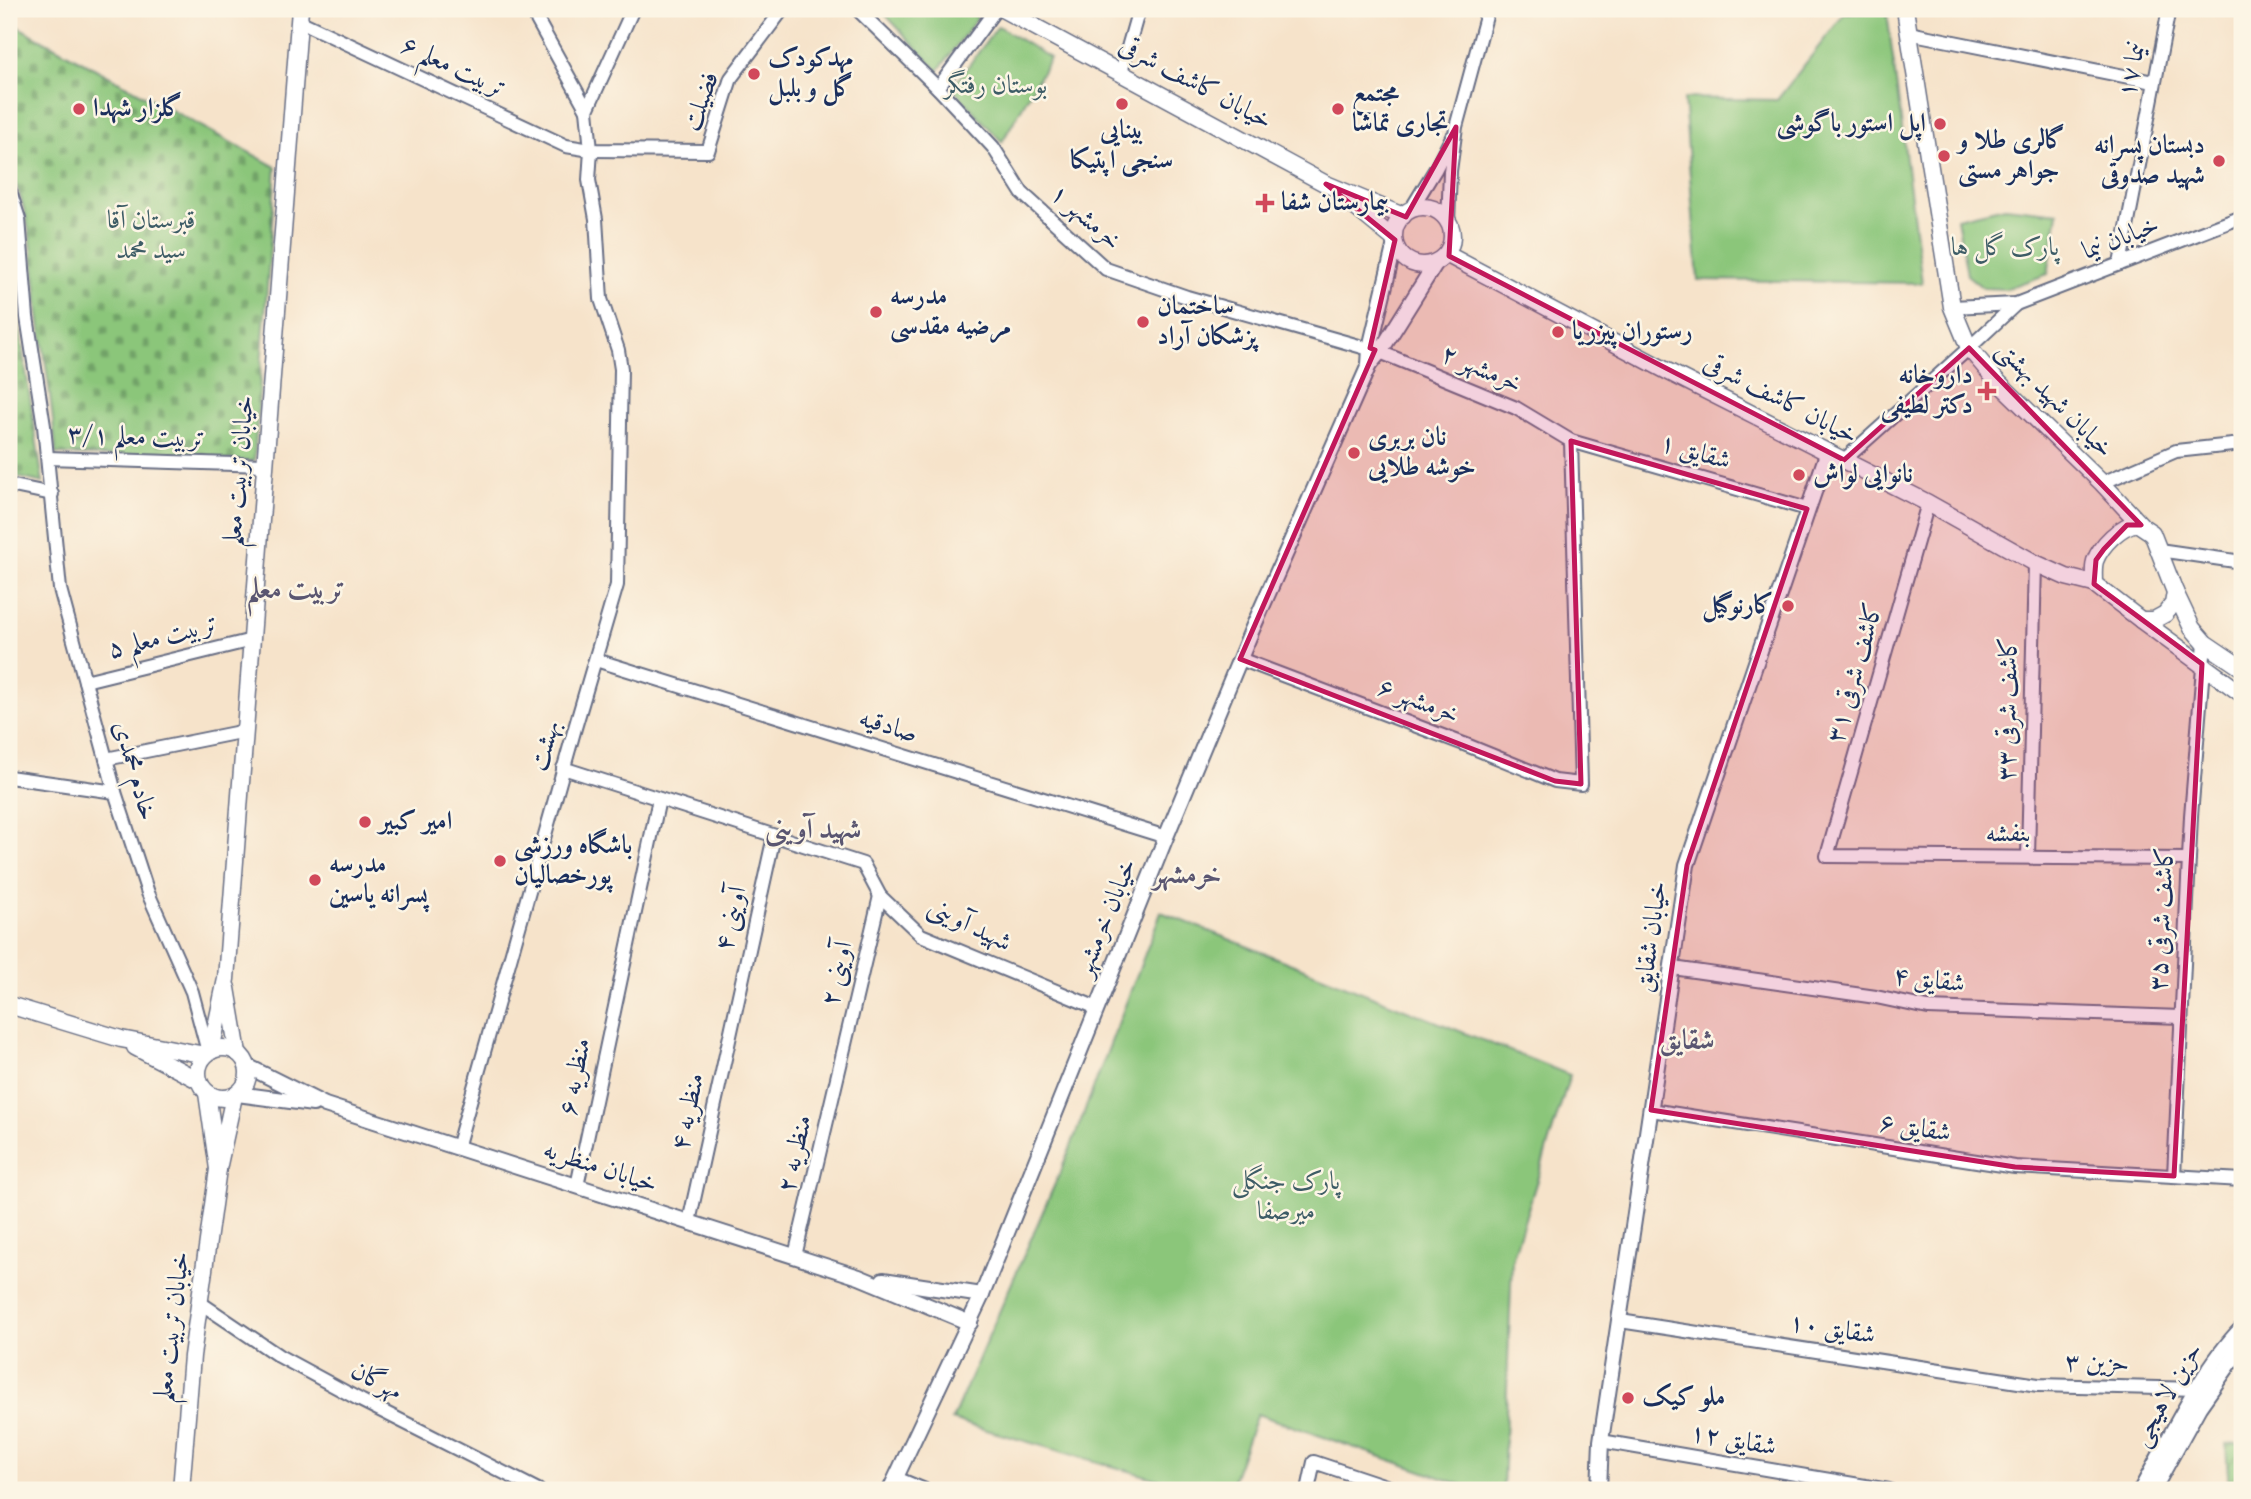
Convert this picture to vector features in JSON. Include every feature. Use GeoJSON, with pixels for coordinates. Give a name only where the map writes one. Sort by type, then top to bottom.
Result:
{"type":"FeatureCollection","features":[{"type":"Feature","properties":{"kind":"main road","name":"خیابان کاشف شرقی"},"geometry":{"type":"LineString","coordinates":[[1002,9],[1326,184]]}},
{"type":"Feature","properties":{"kind":"main road","name":"خیابان شهید بهشتی"},"geometry":{"type":"LineString","coordinates":[[1905,9],[1952,307],[1969,348],[1995,379],[2102,483],[2141,525]]}},
{"type":"Feature","properties":{"kind":"main road","name":"خیابان تربیت معلم"},"geometry":{"type":"LineString","coordinates":[[226,979],[299,15]]}},
{"type":"Feature","properties":{"kind":"main road"},"geometry":{"type":"LineString","coordinates":[[1326,184],[1406,213],[1427,208],[1436,211],[1448,223],[1450,244],[1441,258],[1420,265],[1411,262],[1404,258],[1394,241],[1326,184]]}},
{"type":"Feature","properties":{"kind":"main road"},"geometry":{"type":"LineString","coordinates":[[1394,241],[1397,223],[1406,213]]}},
{"type":"Feature","properties":{"kind":"main road","name":"خیابان کاشف شرقی"},"geometry":{"type":"LineString","coordinates":[[1441,258],[1828,451],[2035,563],[2066,578],[2094,584]]}},
{"type":"Feature","properties":{"kind":"main road"},"geometry":{"type":"LineString","coordinates":[[2242,668],[2205,643],[2192,628],[2152,533],[2141,525],[2127,525],[2111,539],[2096,560],[2094,584],[2242,694]]}},
{"type":"Feature","properties":{"kind":"main road"},"geometry":{"type":"LineString","coordinates":[[2141,620],[2154,620],[2165,614],[2173,604],[2175,592]]}},
{"type":"Feature","properties":{"kind":"main road"},"geometry":{"type":"LineString","coordinates":[[218,1169],[199,1065],[208,1053],[226,979]]}},
{"type":"Feature","properties":{"kind":"main road"},"geometry":{"type":"LineString","coordinates":[[218,1169],[236,1095],[247,1082],[226,979]]}},
{"type":"Feature","properties":{"kind":"main road"},"geometry":{"type":"LineString","coordinates":[[9,1004],[121,1039],[208,1053],[223,1048],[243,1059]]}},
{"type":"Feature","properties":{"kind":"main road"},"geometry":{"type":"LineString","coordinates":[[121,1039],[222,1099],[236,1095]]}},
{"type":"Feature","properties":{"kind":"main road","name":"خیابان تربیت معلم"},"geometry":{"type":"LineString","coordinates":[[181,1490],[199,1302],[218,1169]]}},
{"type":"Feature","properties":{"kind":"street"},"geometry":{"type":"LineString","coordinates":[[527,9],[536,18],[587,110]]}},
{"type":"Feature","properties":{"kind":"street"},"geometry":{"type":"LineString","coordinates":[[587,110],[634,9]]}},
{"type":"Feature","properties":{"kind":"street","name":"فضیلت"},"geometry":{"type":"LineString","coordinates":[[591,150],[708,151],[731,78],[783,9]]}},
{"type":"Feature","properties":{"kind":"street"},"geometry":{"type":"LineString","coordinates":[[857,9],[938,88],[996,9]]}},
{"type":"Feature","properties":{"kind":"street"},"geometry":{"type":"LineString","coordinates":[[1121,72],[1139,9]]}},
{"type":"Feature","properties":{"kind":"street"},"geometry":{"type":"LineString","coordinates":[[1448,223],[1450,171],[1456,127],[1488,9]]}},
{"type":"Feature","properties":{"kind":"street","name":"نیما ۱۷"},"geometry":{"type":"LineString","coordinates":[[2120,264],[2169,9]]}},
{"type":"Feature","properties":{"kind":"street","name":"تربیت معلم ۶"},"geometry":{"type":"LineString","coordinates":[[299,15],[566,146],[591,150]]}},
{"type":"Feature","properties":{"kind":"street"},"geometry":{"type":"LineString","coordinates":[[1909,33],[2154,82]]}},
{"type":"Feature","properties":{"kind":"street","name":"خرمشهر ۱"},"geometry":{"type":"LineString","coordinates":[[938,88],[993,147],[1022,194],[1106,269],[1187,297],[1375,350]]}},
{"type":"Feature","properties":{"kind":"street","name":"بهشت"},"geometry":{"type":"LineString","coordinates":[[457,1148],[619,571],[621,369],[618,350],[601,299],[596,219],[589,180],[591,150],[587,110]]}},
{"type":"Feature","properties":{"kind":"street"},"geometry":{"type":"LineString","coordinates":[[1406,213],[1435,170],[1456,127]]}},
{"type":"Feature","properties":{"kind":"street"},"geometry":{"type":"LineString","coordinates":[[9,188],[19,219],[27,317],[52,494],[9,485]]}},
{"type":"Feature","properties":{"kind":"street","name":"خیابان نیما"},"geometry":{"type":"LineString","coordinates":[[1952,307],[2015,304],[2242,217]]}},
{"type":"Feature","properties":{"kind":"street","name":"خیابان خرمشهر"},"geometry":{"type":"LineString","coordinates":[[893,1484],[982,1295],[1240,659],[1369,365],[1375,350],[1394,241]]}},
{"type":"Feature","properties":{"kind":"street"},"geometry":{"type":"LineString","coordinates":[[1375,350],[1441,258]]}},
{"type":"Feature","properties":{"kind":"street","name":"خیابان نیما"},"geometry":{"type":"LineString","coordinates":[[1844,460],[2015,304]]}},
{"type":"Feature","properties":{"kind":"street","name":"خرمشهر ۲"},"geometry":{"type":"LineString","coordinates":[[1375,350],[1516,408],[1571,441]]}},
{"type":"Feature","properties":{"kind":"street","name":"شقایق ۱"},"geometry":{"type":"LineString","coordinates":[[1571,441],[1807,509]]}},
{"type":"Feature","properties":{"kind":"street","name":"خرمشهر ۶"},"geometry":{"type":"LineString","coordinates":[[1240,659],[1555,781],[1581,784],[1571,441]]}},
{"type":"Feature","properties":{"kind":"street"},"geometry":{"type":"LineString","coordinates":[[2102,483],[2176,451],[2242,443]]}},
{"type":"Feature","properties":{"kind":"street","name":"خیابان شقایق"},"geometry":{"type":"LineString","coordinates":[[1598,1490],[1601,1441],[1687,865],[1828,451]]}},
{"type":"Feature","properties":{"kind":"street","name":"تربیت معلم ۳/۱"},"geometry":{"type":"LineString","coordinates":[[48,458],[265,465]]}},
{"type":"Feature","properties":{"kind":"street","name":"خادم محمدی"},"geometry":{"type":"LineString","coordinates":[[52,494],[60,589],[106,759],[148,893],[192,992],[208,1053]]}},
{"type":"Feature","properties":{"kind":"street","name":"کاشف شرقی ۳۱"},"geometry":{"type":"LineString","coordinates":[[1827,856],[1928,503]]}},
{"type":"Feature","properties":{"kind":"street"},"geometry":{"type":"LineString","coordinates":[[2158,550],[2242,562]]}},
{"type":"Feature","properties":{"kind":"street","name":"کاشف شرقی ۳۳"},"geometry":{"type":"LineString","coordinates":[[2028,857],[2035,563]]}},
{"type":"Feature","properties":{"kind":"street","name":"تربیت معلم ۵"},"geometry":{"type":"LineString","coordinates":[[85,681],[252,640]]}},
{"type":"Feature","properties":{"kind":"street","name":"کاشف شرقی ۳۵"},"geometry":{"type":"LineString","coordinates":[[2174,1176],[2189,859],[2205,643]]}},
{"type":"Feature","properties":{"kind":"street","name":"صادقیه"},"geometry":{"type":"LineString","coordinates":[[596,660],[1166,837]]}},
{"type":"Feature","properties":{"kind":"street"},"geometry":{"type":"LineString","coordinates":[[106,759],[245,731]]}},
{"type":"Feature","properties":{"kind":"street","name":"شهید آوینی"},"geometry":{"type":"LineString","coordinates":[[563,768],[863,864],[880,896],[921,934],[1097,1008]]}},
{"type":"Feature","properties":{"kind":"street"},"geometry":{"type":"LineString","coordinates":[[9,777],[116,792]]}},
{"type":"Feature","properties":{"kind":"street","name":"منظریه ۶"},"geometry":{"type":"LineString","coordinates":[[577,1186],[659,799]]}},
{"type":"Feature","properties":{"kind":"street","name":"آوینی ۴"},"geometry":{"type":"LineString","coordinates":[[734,1012],[774,836]]}},
{"type":"Feature","properties":{"kind":"street","name":"بنفشه"},"geometry":{"type":"LineString","coordinates":[[1827,856],[2189,859]]}},
{"type":"Feature","properties":{"kind":"street","name":"آوینی ۲"},"geometry":{"type":"LineString","coordinates":[[841,1062],[880,896]]}},
{"type":"Feature","properties":{"kind":"street","name":"شقایق ۴"},"geometry":{"type":"LineString","coordinates":[[1673,968],[1876,997],[1928,1008],[2182,1017]]}},
{"type":"Feature","properties":{"kind":"street","name":"منظریه ۴"},"geometry":{"type":"LineString","coordinates":[[689,1222],[734,1012]]}},
{"type":"Feature","properties":{"kind":"street"},"geometry":{"type":"LineString","coordinates":[[243,1059],[325,1105]]}},
{"type":"Feature","properties":{"kind":"street","name":"منظریه ۲"},"geometry":{"type":"LineString","coordinates":[[795,1256],[841,1062]]}},
{"type":"Feature","properties":{"kind":"street"},"geometry":{"type":"LineString","coordinates":[[236,1095],[325,1105]]}},
{"type":"Feature","properties":{"kind":"street","name":"خیابان منظریه"},"geometry":{"type":"LineString","coordinates":[[325,1105],[859,1277]]}},
{"type":"Feature","properties":{"kind":"street","name":"شقایق ۶"},"geometry":{"type":"LineString","coordinates":[[1651,1110],[2015,1167],[2242,1180]]}},
{"type":"Feature","properties":{"kind":"street"},"geometry":{"type":"LineString","coordinates":[[859,1277],[982,1295]]}},
{"type":"Feature","properties":{"kind":"street"},"geometry":{"type":"LineString","coordinates":[[859,1277],[970,1323]]}},
{"type":"Feature","properties":{"kind":"street","name":"مهرگان"},"geometry":{"type":"LineString","coordinates":[[199,1302],[279,1356],[538,1490]]}},
{"type":"Feature","properties":{"kind":"street","name":"شقایق ۱۰"},"geometry":{"type":"LineString","coordinates":[[1620,1321],[2038,1385]]}},
{"type":"Feature","properties":{"kind":"street","name":"حزین لاهیجی"},"geometry":{"type":"LineString","coordinates":[[2141,1490],[2226,1344],[2242,1328]]}},
{"type":"Feature","properties":{"kind":"street","name":"حزین لاهیجی"},"geometry":{"type":"LineString","coordinates":[[2153,1490],[2199,1406],[2242,1346]]}},
{"type":"Feature","properties":{"kind":"street","name":"حزین ۳"},"geometry":{"type":"LineString","coordinates":[[2038,1385],[2198,1389]]}},
{"type":"Feature","properties":{"kind":"street","name":"شقایق ۱۲"},"geometry":{"type":"LineString","coordinates":[[1601,1441],[1889,1490]]}},
{"type":"Feature","properties":{"kind":"street"},"geometry":{"type":"LineString","coordinates":[[1308,1490],[1314,1462],[1398,1490]]}},
{"type":"Feature","properties":{"kind":"street"},"geometry":{"type":"LineString","coordinates":[[893,1484],[925,1490]]}},
{"type":"Feature","properties":{"kind":"highlighted area"},"geometry":{"type":"Polygon","coordinates":[[[1456,127],[1449,256],[1844,460],[1969,348],[2141,525],[2127,525],[2104,549],[2096,560],[2094,584],[2202,664],[2174,1176],[2015,1167],[1651,1110],[1687,865],[1807,509],[1571,441],[1581,784],[1555,781],[1240,659],[1375,350],[1370,348],[1395,240],[1326,184],[1406,217],[1456,127]]]}},
{"type":"Feature","properties":{"kind":"green space","name":"بوستان رفتگر"},"geometry":{"type":"Polygon","coordinates":[[[960,9],[978,17],[938,71],[882,11],[960,9]]]}},
{"type":"Feature","properties":{"kind":"green space"},"geometry":{"type":"Polygon","coordinates":[[[1887,12],[1922,283],[1698,280],[1684,98],[1777,100],[1845,13],[1887,12]]]}},
{"type":"Feature","properties":{"kind":"green space","name":"قبرستان آقا سید محمد"},"geometry":{"type":"Polygon","coordinates":[[[9,22],[276,167],[254,461],[56,454],[31,240],[23,204],[9,169],[9,22]]]}},
{"type":"Feature","properties":{"kind":"green space","name":"بوستان رفتگر"},"geometry":{"type":"Polygon","coordinates":[[[998,26],[1050,58],[1002,142],[952,88],[998,26]]]}},
{"type":"Feature","properties":{"kind":"green space","name":"پارک گل ها"},"geometry":{"type":"Polygon","coordinates":[[[2005,207],[2058,213],[2048,274],[2005,289],[1983,288],[1967,275],[1957,218],[2005,207]]]}},
{"type":"Feature","properties":{"kind":"green space"},"geometry":{"type":"Polygon","coordinates":[[[9,221],[11,274],[43,483],[9,475],[9,221]]]}},
{"type":"Feature","properties":{"kind":"green space","name":"پارک جنگلی میرصفا"},"geometry":{"type":"Polygon","coordinates":[[[1161,912],[1570,1075],[1512,1260],[1503,1490],[1477,1490],[1257,1414],[1229,1490],[1195,1490],[952,1420],[1068,1154],[1161,912]]]}},
{"type":"Feature","properties":{"kind":"green space"},"geometry":{"type":"Polygon","coordinates":[[[2242,1443],[2242,1490],[2229,1490],[2226,1444],[2242,1443]]]}},
{"type":"Feature","properties":{"kind":"place","name":"مهدکودک گل و بلبل"},"geometry":{"type":"Point","coordinates":[754,74]}},
{"type":"Feature","properties":{"kind":"place","name":"بینایی سنجی اپتیکا"},"geometry":{"type":"Point","coordinates":[1122,104]}},
{"type":"Feature","properties":{"kind":"place","name":"گلزار شهدا"},"geometry":{"type":"Point","coordinates":[79,109]}},
{"type":"Feature","properties":{"kind":"place","name":"مجتمع تجاری تماشا"},"geometry":{"type":"Point","coordinates":[1338,109]}},
{"type":"Feature","properties":{"kind":"place","name":"اپل استور باگوشی"},"geometry":{"type":"Point","coordinates":[1940,124]}},
{"type":"Feature","properties":{"kind":"place","name":"گالری طلا و جواهر مستی"},"geometry":{"type":"Point","coordinates":[1944,156]}},
{"type":"Feature","properties":{"kind":"place","name":"دبستان پسرانه شهید صدوقی"},"geometry":{"type":"Point","coordinates":[2219,161]}},
{"type":"Feature","properties":{"kind":"place","name":"بیمارستان شفا"},"geometry":{"type":"Point","coordinates":[1265,203]}},
{"type":"Feature","properties":{"kind":"place","name":"مدرسه مرضیه مقدسی"},"geometry":{"type":"Point","coordinates":[876,312]}},
{"type":"Feature","properties":{"kind":"place","name":"ساختمان پزشکان آراد"},"geometry":{"type":"Point","coordinates":[1143,322]}},
{"type":"Feature","properties":{"kind":"place","name":"رستوران پیزریا"},"geometry":{"type":"Point","coordinates":[1558,332]}},
{"type":"Feature","properties":{"kind":"place","name":"داروخانه دکتر لطیفی"},"geometry":{"type":"Point","coordinates":[1987,391]}},
{"type":"Feature","properties":{"kind":"place","name":"نان بربری خوشه طلایی"},"geometry":{"type":"Point","coordinates":[1354,453]}},
{"type":"Feature","properties":{"kind":"place","name":"نانوایی لواش"},"geometry":{"type":"Point","coordinates":[1799,475]}},
{"type":"Feature","properties":{"kind":"place","name":"کارنوگیل"},"geometry":{"type":"Point","coordinates":[1788,606]}},
{"type":"Feature","properties":{"kind":"place","name":"امیر کبیر"},"geometry":{"type":"Point","coordinates":[365,822]}},
{"type":"Feature","properties":{"kind":"place","name":"باشگاه ورزشی پورخصالیان"},"geometry":{"type":"Point","coordinates":[500,861]}},
{"type":"Feature","properties":{"kind":"place","name":"مدرسه پسرانه یاسین"},"geometry":{"type":"Point","coordinates":[315,880]}},
{"type":"Feature","properties":{"kind":"place","name":"ملو کیک"},"geometry":{"type":"Point","coordinates":[1628,1398]}},
{"type":"Feature","properties":{"kind":"district","name":"تربیت معلم"},"geometry":{"type":"Point","coordinates":[296,591]}},
{"type":"Feature","properties":{"kind":"district","name":"شهید آوینی"},"geometry":{"type":"Point","coordinates":[813,831]}},
{"type":"Feature","properties":{"kind":"district","name":"خرمشهر"},"geometry":{"type":"Point","coordinates":[1187,876]}},
{"type":"Feature","properties":{"kind":"district","name":"شقایق"},"geometry":{"type":"Point","coordinates":[1687,1042]}}]}
